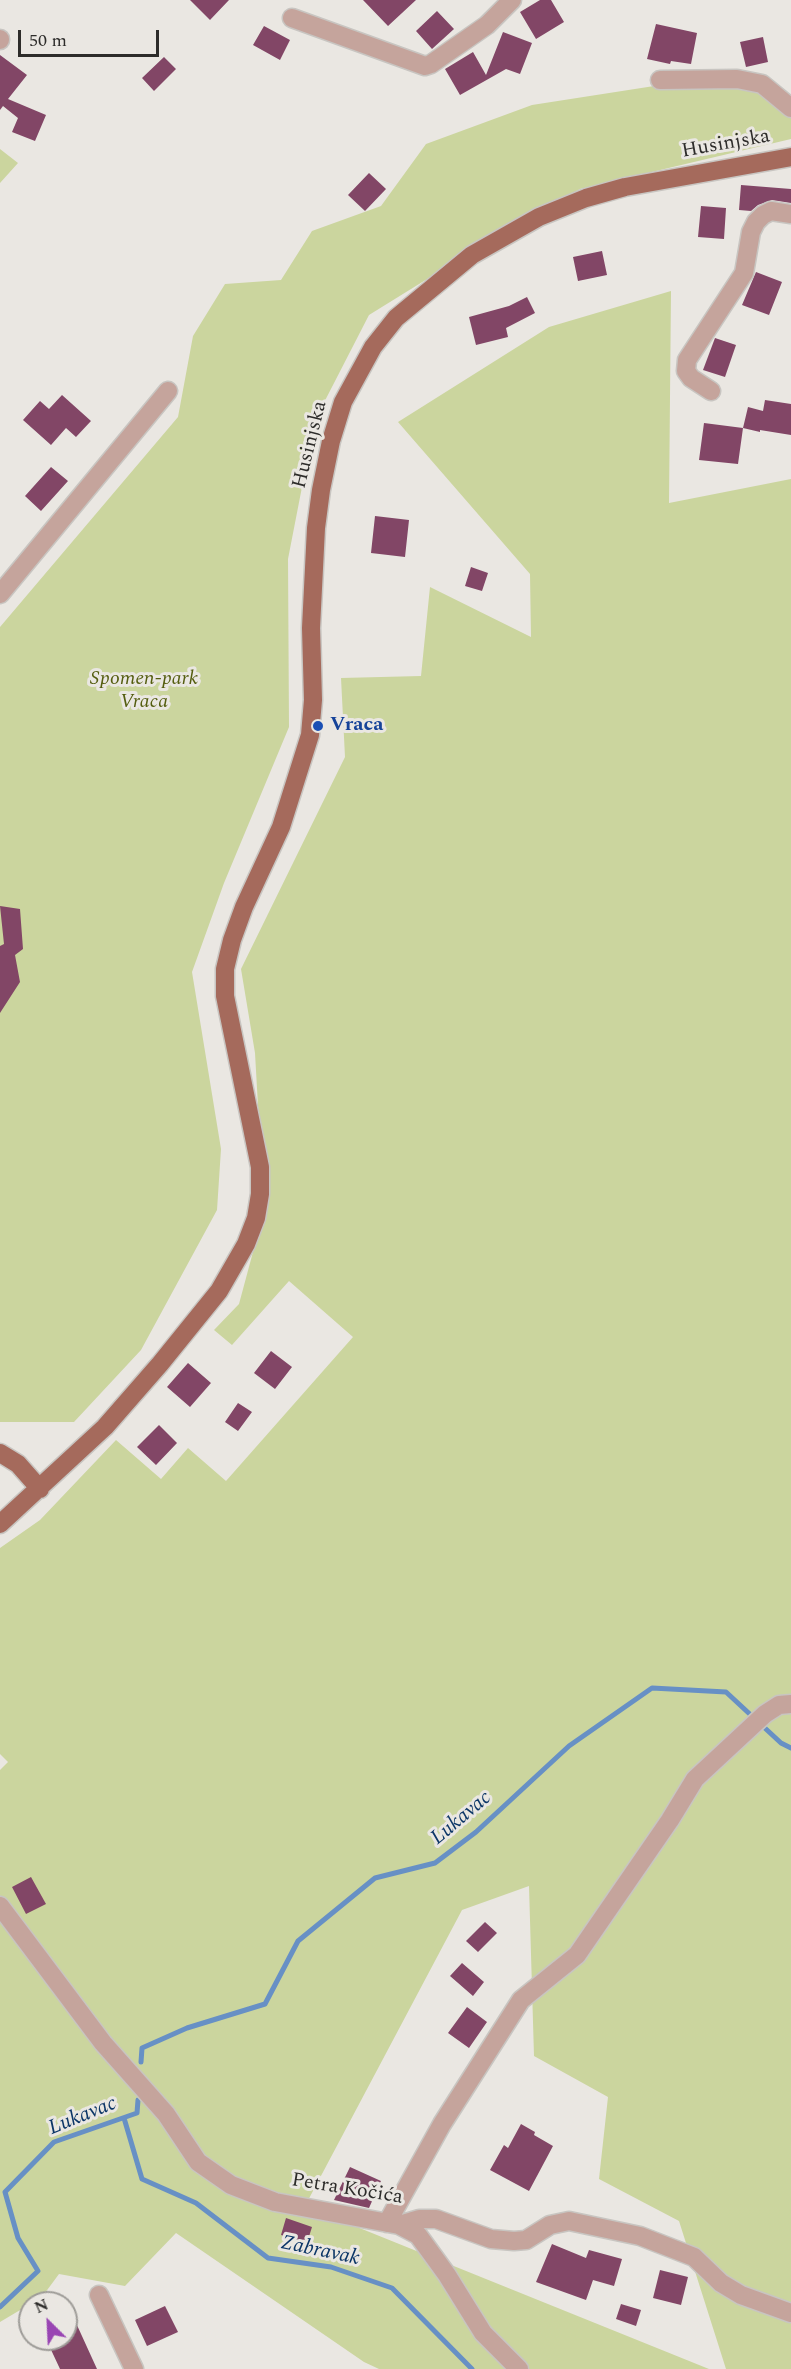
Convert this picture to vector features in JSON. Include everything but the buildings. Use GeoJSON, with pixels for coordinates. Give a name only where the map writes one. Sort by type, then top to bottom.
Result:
{"type":"FeatureCollection","features":[{"type":"Feature","properties":{"kind":"main road","name":"Husinjska"},"geometry":{"type":"LineString","coordinates":[[0,1524],[105,1427],[160,1364],[219,1292],[246,1244],[256,1218],[260,1194],[260,1167],[225,996],[224,981],[232,940],[281,827],[310,735],[313,700],[311,628],[316,528],[321,490],[331,441],[343,402],[373,347],[396,318],[472,255],[539,217],[586,198],[625,187],[791,157]]}},
{"type":"Feature","properties":{"kind":"main road"},"geometry":{"type":"LineString","coordinates":[[0,1453],[18,1464],[40,1489]]}},
{"type":"Feature","properties":{"kind":"street"},"geometry":{"type":"LineString","coordinates":[[292,18],[425,66],[487,25],[512,0]]}},
{"type":"Feature","properties":{"kind":"street"},"geometry":{"type":"LineString","coordinates":[[660,80],[737,79],[762,84],[791,108]]}},
{"type":"Feature","properties":{"kind":"street"},"geometry":{"type":"LineString","coordinates":[[711,391],[691,378],[686,371],[687,360],[744,273],[751,232],[756,222],[771,211],[791,214]]}},
{"type":"Feature","properties":{"kind":"street"},"geometry":{"type":"LineString","coordinates":[[0,594],[168,391]]}},
{"type":"Feature","properties":{"kind":"street"},"geometry":{"type":"LineString","coordinates":[[519,2369],[483,2333],[447,2275],[418,2235],[393,2224],[442,2124],[521,2000],[577,1955],[670,1820],[695,1779],[765,1714],[779,1705],[791,1704]]}},
{"type":"Feature","properties":{"kind":"street","name":"Petra Kočića"},"geometry":{"type":"LineString","coordinates":[[0,1906],[103,2043],[166,2114],[198,2162],[231,2185],[275,2202],[393,2224],[419,2219],[436,2219],[491,2239],[526,2240],[550,2225],[568,2221],[629,2234],[655,2240],[694,2257],[721,2283],[741,2295],[791,2313]]}},
{"type":"Feature","properties":{"kind":"street"},"geometry":{"type":"LineString","coordinates":[[99,2295],[134,2369]]}},
{"type":"Feature","properties":{"kind":"green space","name":"Spomen-park Vraca"},"geometry":{"type":"Polygon","coordinates":[[[667,84],[751,86],[791,115],[791,139],[580,189],[453,263],[369,315],[315,420],[288,559],[289,727],[224,883],[192,972],[221,1149],[217,1210],[141,1350],[74,1422],[0,1422],[0,627],[178,417],[193,336],[225,284],[281,280],[312,231],[381,206],[426,144],[532,105],[667,84]]]}},
{"type":"Feature","properties":{"kind":"green space"},"geometry":{"type":"Polygon","coordinates":[[[0,149],[18,163],[0,183],[0,149]]]}},
{"type":"Feature","properties":{"kind":"green space"},"geometry":{"type":"Polygon","coordinates":[[[671,291],[669,503],[791,479],[791,2369],[726,2369],[679,2221],[599,2179],[608,2097],[534,2056],[529,1886],[462,1910],[305,2206],[709,2369],[379,2369],[364,2362],[176,2233],[125,2286],[59,2274],[46,2291],[18,2291],[18,2311],[0,2322],[0,1770],[8,1762],[0,1754],[0,1548],[40,1520],[116,1440],[161,1479],[188,1448],[226,1481],[353,1337],[289,1281],[232,1345],[214,1330],[239,1304],[264,1211],[255,1053],[241,969],[345,757],[341,678],[421,676],[430,587],[531,637],[530,574],[398,422],[549,327],[671,291]]]}},
{"type":"Feature","properties":{"kind":"waterway","name":"Lukavac"},"geometry":{"type":"LineString","coordinates":[[141,2062],[142,2048],[187,2028],[265,2004],[298,1941],[375,1878],[435,1863],[476,1832],[569,1746],[652,1688],[726,1692],[781,1743],[791,1748]]}},
{"type":"Feature","properties":{"kind":"waterway","name":"Lukavac"},"geometry":{"type":"LineString","coordinates":[[0,2307],[38,2271],[18,2238],[5,2192],[54,2142],[137,2113],[138,2100]]}},
{"type":"Feature","properties":{"kind":"waterway","name":"Zabravak"},"geometry":{"type":"LineString","coordinates":[[124,2118],[142,2179],[196,2203],[268,2258],[331,2267],[392,2288],[472,2369]]}},
{"type":"Feature","properties":{"kind":"place","name":"Vraca"},"geometry":{"type":"Point","coordinates":[318,726]}}]}
